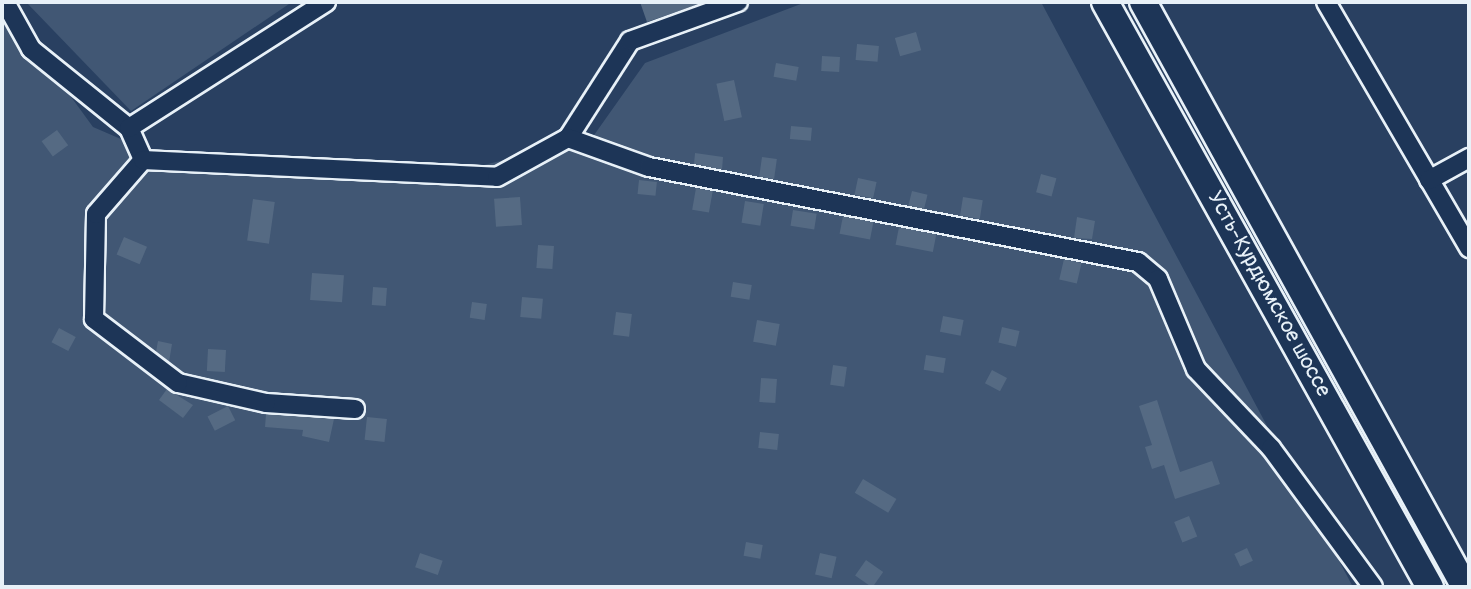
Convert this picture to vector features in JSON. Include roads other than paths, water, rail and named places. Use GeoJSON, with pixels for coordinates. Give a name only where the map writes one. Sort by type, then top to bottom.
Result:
{"type":"FeatureCollection","features":[{"type":"Feature","properties":{"kind":"main road","name":"Усть-Курдюмское шоссе"},"geometry":{"type":"LineString","coordinates":[[1105,2],[1430,587]]}},
{"type":"Feature","properties":{"kind":"main road","name":"Усть-Курдюмское шоссе"},"geometry":{"type":"LineString","coordinates":[[1143,2],[1465,587]]}},
{"type":"Feature","properties":{"kind":"street"},"geometry":{"type":"LineString","coordinates":[[5,2],[31,49],[129,128],[143,160]]}},
{"type":"Feature","properties":{"kind":"street"},"geometry":{"type":"LineString","coordinates":[[129,128],[326,2]]}},
{"type":"Feature","properties":{"kind":"street"},"geometry":{"type":"LineString","coordinates":[[143,160],[497,177],[568,138],[630,41],[738,2]]}},
{"type":"Feature","properties":{"kind":"street"},"geometry":{"type":"LineString","coordinates":[[1326,2],[1469,248]]}},
{"type":"Feature","properties":{"kind":"street"},"geometry":{"type":"LineString","coordinates":[[568,138],[649,167],[1138,262],[1158,279],[1196,369],[1272,448],[1373,587]]}},
{"type":"Feature","properties":{"kind":"street"},"geometry":{"type":"LineString","coordinates":[[1429,180],[1469,158]]}},
{"type":"Feature","properties":{"kind":"street"},"geometry":{"type":"LineString","coordinates":[[143,160],[96,214],[94,319],[178,383],[266,403],[355,409]]}}]}
